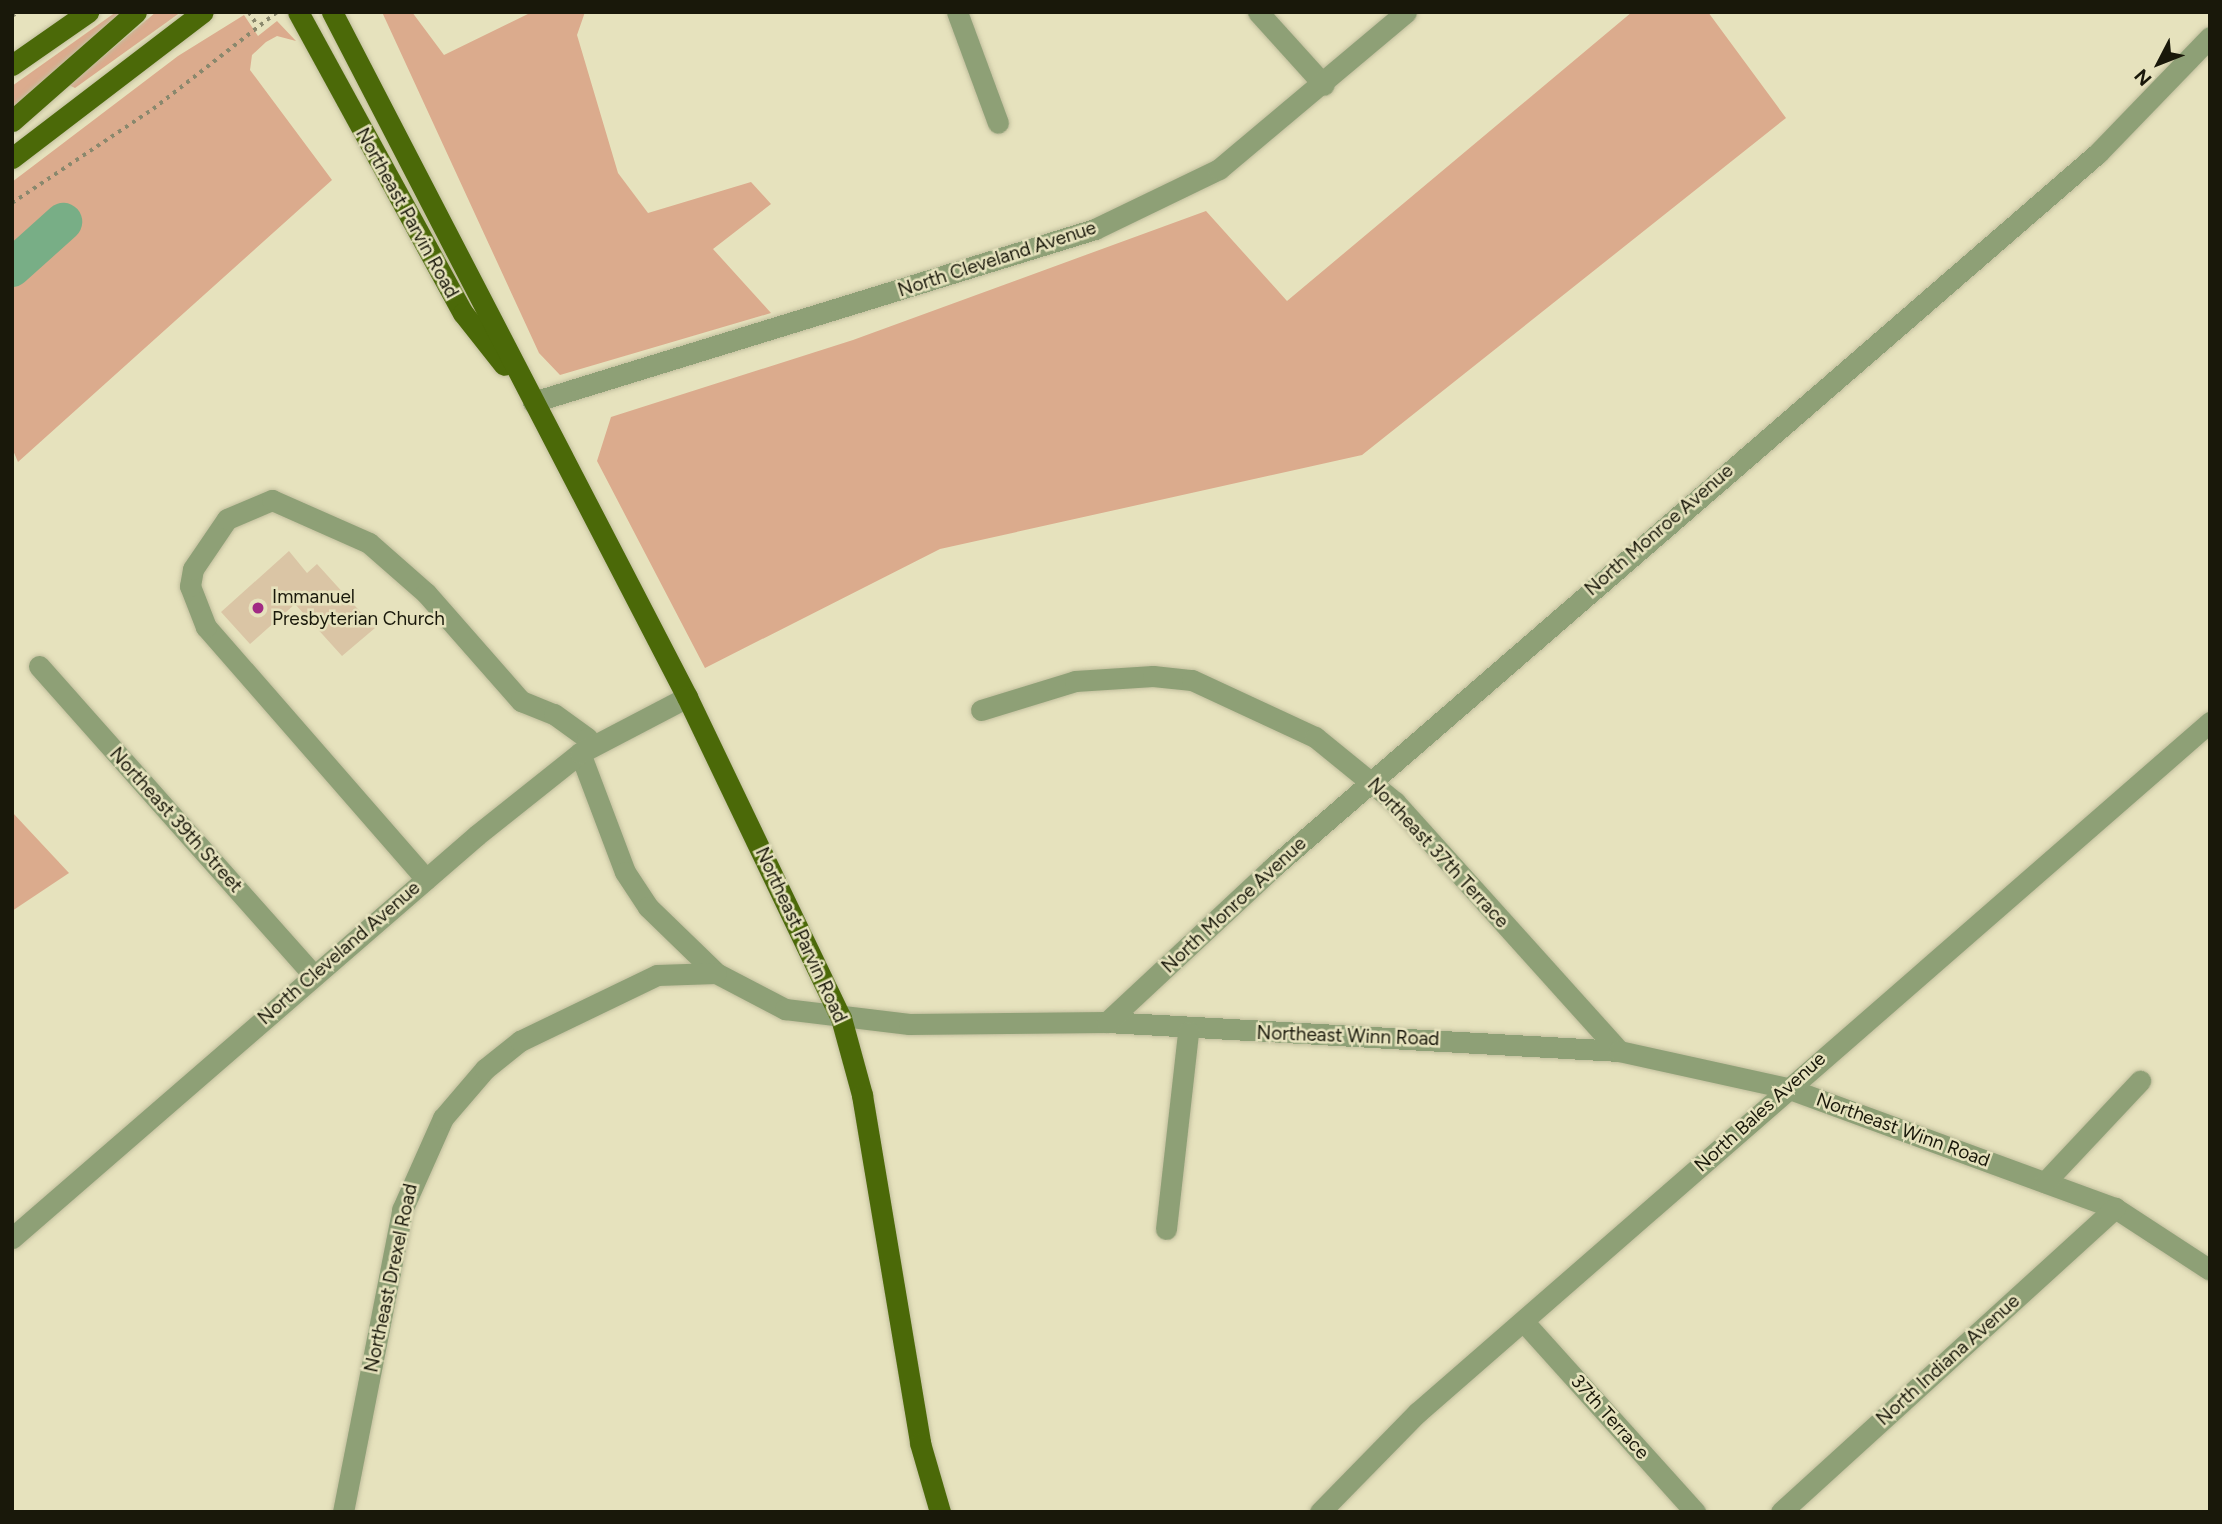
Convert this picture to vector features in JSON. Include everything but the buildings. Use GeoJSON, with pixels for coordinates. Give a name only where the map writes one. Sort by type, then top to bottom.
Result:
{"type":"FeatureCollection","features":[{"type":"Feature","properties":{"kind":"main road"},"geometry":{"type":"LineString","coordinates":[[12,65],[88,12]]}},
{"type":"Feature","properties":{"kind":"main road"},"geometry":{"type":"LineString","coordinates":[[12,121],[136,12]]}},
{"type":"Feature","properties":{"kind":"main road"},"geometry":{"type":"LineString","coordinates":[[12,158],[204,12]]}},
{"type":"Feature","properties":{"kind":"main road","name":"Northeast Parvin Road"},"geometry":{"type":"LineString","coordinates":[[298,12],[463,313],[533,402]]}},
{"type":"Feature","properties":{"kind":"main road","name":"Northeast Parvin Road"},"geometry":{"type":"LineString","coordinates":[[332,12],[687,697],[841,1018],[862,1095],[920,1443],[940,1512]]}},
{"type":"Feature","properties":{"kind":"street"},"geometry":{"type":"LineString","coordinates":[[957,12],[998,123]]}},
{"type":"Feature","properties":{"kind":"street"},"geometry":{"type":"LineString","coordinates":[[1258,12],[1324,85]]}},
{"type":"Feature","properties":{"kind":"street","name":"North Cleveland Avenue"},"geometry":{"type":"LineString","coordinates":[[533,402],[1095,229],[1219,169],[1324,85],[1406,12]]}},
{"type":"Feature","properties":{"kind":"street","name":"North Monroe Avenue"},"geometry":{"type":"LineString","coordinates":[[1107,1022],[1372,780],[2098,153],[2210,37]]}},
{"type":"Feature","properties":{"kind":"street"},"geometry":{"type":"LineString","coordinates":[[426,879],[206,627],[190,586],[193,569],[227,519],[272,500],[369,543],[426,593],[521,701],[554,714],[587,738],[585,751]]}},
{"type":"Feature","properties":{"kind":"street","name":"Northeast 39th Street"},"geometry":{"type":"LineString","coordinates":[[39,666],[313,975]]}},
{"type":"Feature","properties":{"kind":"street","name":"Northeast 37th Terrace"},"geometry":{"type":"LineString","coordinates":[[981,710],[1075,681],[1192,680],[1315,737],[1372,780],[1619,1051]]}},
{"type":"Feature","properties":{"kind":"street","name":"North Cleveland Avenue"},"geometry":{"type":"LineString","coordinates":[[12,1238],[313,975],[426,879],[585,751],[687,697]]}},
{"type":"Feature","properties":{"kind":"street","name":"North Bales Avenue"},"geometry":{"type":"LineString","coordinates":[[1320,1512],[1370,1456],[1787,1088],[2210,722]]}},
{"type":"Feature","properties":{"kind":"street","name":"Northeast Winn Road"},"geometry":{"type":"LineString","coordinates":[[585,751],[625,872],[662,923],[716,972],[785,1009],[841,1018],[909,1024],[1107,1022],[1188,1031],[1524,1042],[1619,1051],[1787,1088],[2115,1208],[2208,1265]]}},
{"type":"Feature","properties":{"kind":"street","name":"Northeast Drexel Road"},"geometry":{"type":"LineString","coordinates":[[343,1512],[402,1210],[443,1118],[485,1069],[520,1041],[650,978],[716,972]]}},
{"type":"Feature","properties":{"kind":"street"},"geometry":{"type":"LineString","coordinates":[[1166,1229],[1188,1031]]}},
{"type":"Feature","properties":{"kind":"street"},"geometry":{"type":"LineString","coordinates":[[2045,1182],[2140,1081]]}},
{"type":"Feature","properties":{"kind":"street","name":"North Indiana Avenue"},"geometry":{"type":"LineString","coordinates":[[1781,1512],[2115,1208]]}},
{"type":"Feature","properties":{"kind":"street","name":"37th Terrace"},"geometry":{"type":"LineString","coordinates":[[1524,1322],[1695,1512]]}},
{"type":"Feature","properties":{"kind":"path"},"geometry":{"type":"LineString","coordinates":[[12,16],[18,12]]}},
{"type":"Feature","properties":{"kind":"path"},"geometry":{"type":"LineString","coordinates":[[249,12],[258,26]]}},
{"type":"Feature","properties":{"kind":"path"},"geometry":{"type":"LineString","coordinates":[[12,204],[153,108],[277,12]]}},
{"type":"Feature","properties":{"kind":"shaded area"},"geometry":{"type":"Polygon","coordinates":[[[116,12],[124,12],[12,112],[12,86],[116,12]]]}},
{"type":"Feature","properties":{"kind":"shaded area"},"geometry":{"type":"Polygon","coordinates":[[[156,12],[181,12],[75,88],[69,85],[156,12]]]}},
{"type":"Feature","properties":{"kind":"shaded area"},"geometry":{"type":"Polygon","coordinates":[[[382,12],[412,12],[444,55],[532,12],[585,12],[577,35],[618,173],[648,213],[751,182],[771,204],[713,249],[771,313],[560,375],[539,353],[382,12]]]}},
{"type":"Feature","properties":{"kind":"shaded area"},"geometry":{"type":"Polygon","coordinates":[[[1632,12],[1708,12],[1786,118],[1362,455],[940,549],[705,668],[597,461],[611,417],[853,340],[1206,211],[1287,301],[1632,12]]]}},
{"type":"Feature","properties":{"kind":"shaded area"},"geometry":{"type":"Polygon","coordinates":[[[244,15],[258,36],[277,21],[296,41],[277,36],[266,42],[252,55],[250,70],[332,180],[18,462],[12,448],[12,182],[178,56],[244,15]]]}},
{"type":"Feature","properties":{"kind":"shaded area"},"geometry":{"type":"Polygon","coordinates":[[[12,812],[69,873],[12,911],[12,812]]]}},
{"type":"Feature","properties":{"kind":"waterway"},"geometry":{"type":"LineString","coordinates":[[12,268],[63,222]]}},
{"type":"Feature","properties":{"kind":"place","name":"Immanuel Presbyterian Church"},"geometry":{"type":"Point","coordinates":[258,608]}}]}
